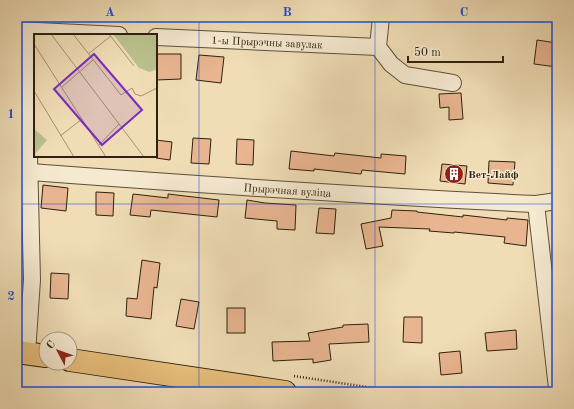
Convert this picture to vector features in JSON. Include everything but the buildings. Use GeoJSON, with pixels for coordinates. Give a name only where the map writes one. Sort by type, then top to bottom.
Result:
{"type":"FeatureCollection","features":[{"type":"Feature","properties":{"kind":"highway"},"geometry":{"type":"LineString","coordinates":[[78,361],[285,392]]}},
{"type":"Feature","properties":{"kind":"street"},"geometry":{"type":"LineString","coordinates":[[381,17],[378,47],[391,64],[405,75],[453,83]]}},
{"type":"Feature","properties":{"kind":"street"},"geometry":{"type":"LineString","coordinates":[[30,354],[32,280],[23,171],[22,30],[100,34]]}},
{"type":"Feature","properties":{"kind":"street","name":"1-ы Прырэчны завулак"},"geometry":{"type":"LineString","coordinates":[[157,37],[378,47]]}},
{"type":"Feature","properties":{"kind":"street","name":"Прырэчная вуліца"},"geometry":{"type":"LineString","coordinates":[[23,171],[276,190],[407,198],[536,204],[557,201]]}},
{"type":"Feature","properties":{"kind":"street"},"geometry":{"type":"LineString","coordinates":[[536,204],[557,388]]}},
{"type":"Feature","properties":{"kind":"place","name":"Вет-Лайф"},"geometry":{"type":"Point","coordinates":[454,174]}}]}
